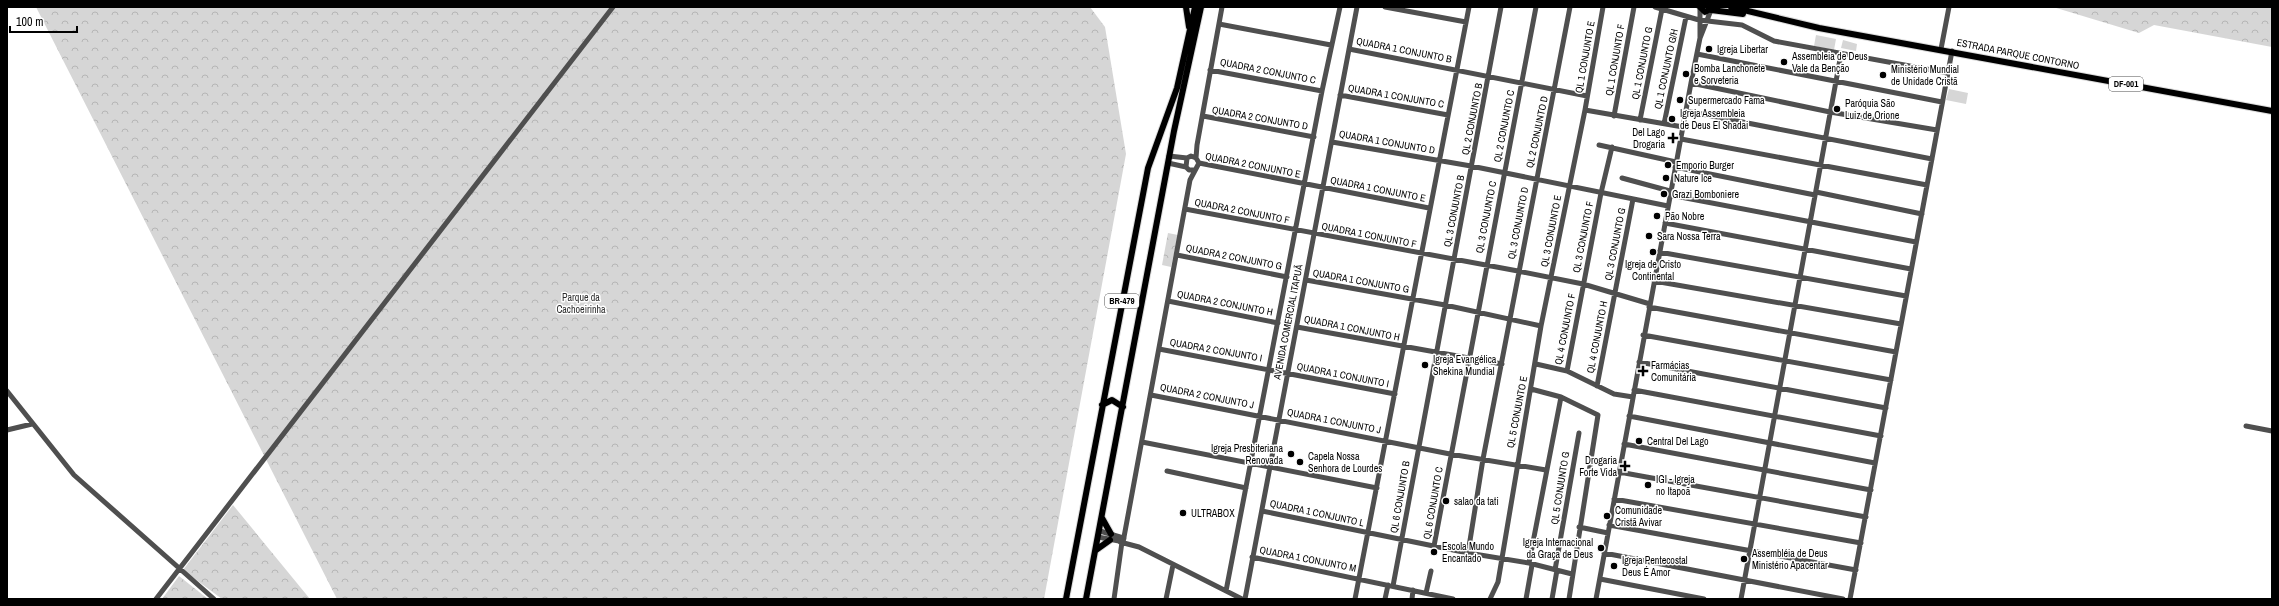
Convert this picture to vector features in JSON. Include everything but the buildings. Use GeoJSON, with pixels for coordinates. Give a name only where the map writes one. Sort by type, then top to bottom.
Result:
{"type":"FeatureCollection","features":[{"type":"Feature","properties":{"kind":"main road"},"geometry":{"type":"LineString","coordinates":[[1186,7],[1189,36]]}},
{"type":"Feature","properties":{"kind":"main road","name":"BR-479"},"geometry":{"type":"LineString","coordinates":[[1066,599],[1148,168],[1177,88],[1195,7]]}},
{"type":"Feature","properties":{"kind":"main road","name":"BR-479"},"geometry":{"type":"LineString","coordinates":[[1086,599],[1169,159],[1201,7]]}},
{"type":"Feature","properties":{"kind":"main road","name":"DF-001"},"geometry":{"type":"LineString","coordinates":[[1693,7],[1700,8],[1705,12],[1711,9]]}},
{"type":"Feature","properties":{"kind":"main road","name":"ESTRADA PARQUE CONTORNO"},"geometry":{"type":"LineString","coordinates":[[1731,7],[1819,28],[1952,51],[2272,111]]}},
{"type":"Feature","properties":{"kind":"main road","name":"ESTRADA PARQUE CONTORNO"},"geometry":{"type":"LineString","coordinates":[[1711,9],[1761,15]]}},
{"type":"Feature","properties":{"kind":"main road"},"geometry":{"type":"LineString","coordinates":[[1102,405],[1112,400],[1123,407]]}},
{"type":"Feature","properties":{"kind":"main road"},"geometry":{"type":"LineString","coordinates":[[1096,550],[1111,537],[1102,518]]}},
{"type":"Feature","properties":{"kind":"street"},"geometry":{"type":"LineString","coordinates":[[156,599],[613,7]]}},
{"type":"Feature","properties":{"kind":"street"},"geometry":{"type":"LineString","coordinates":[[1114,599],[1121,560],[1122,539],[1128,518],[1177,255],[1190,180],[1190,169],[1203,116],[1222,7]]}},
{"type":"Feature","properties":{"kind":"street","name":"AVENIDA COMERCIAL ITAPUÃ"},"geometry":{"type":"LineString","coordinates":[[1226,591],[1322,91],[1340,7]]}},
{"type":"Feature","properties":{"kind":"street","name":"AVENIDA COMERCIAL ITAPUÃ"},"geometry":{"type":"LineString","coordinates":[[1244,599],[1357,7]]}},
{"type":"Feature","properties":{"kind":"street"},"geometry":{"type":"LineString","coordinates":[[1386,7],[1466,22]]}},
{"type":"Feature","properties":{"kind":"street"},"geometry":{"type":"LineString","coordinates":[[1355,599],[1429,208],[1469,7]]}},
{"type":"Feature","properties":{"kind":"street","name":"QL 2 CONJUNTO B"},"geometry":{"type":"LineString","coordinates":[[1471,166],[1501,7]]}},
{"type":"Feature","properties":{"kind":"street","name":"QL 2 CONJUNTO C"},"geometry":{"type":"LineString","coordinates":[[1504,173],[1536,7]]}},
{"type":"Feature","properties":{"kind":"street","name":"QL 2 CONJUNTO D"},"geometry":{"type":"LineString","coordinates":[[1536,180],[1570,7]]}},
{"type":"Feature","properties":{"kind":"street","name":"QL 1 CONJUNTO E"},"geometry":{"type":"LineString","coordinates":[[1569,186],[1585,110],[1603,7]]}},
{"type":"Feature","properties":{"kind":"street","name":"QL 1 CONJUNTO F"},"geometry":{"type":"LineString","coordinates":[[1614,116],[1634,7]]}},
{"type":"Feature","properties":{"kind":"street"},"geometry":{"type":"LineString","coordinates":[[1655,7],[1708,22],[1742,25],[1774,41],[1948,74]]}},
{"type":"Feature","properties":{"kind":"street"},"geometry":{"type":"LineString","coordinates":[[1941,49],[1949,7]]}},
{"type":"Feature","properties":{"kind":"street"},"geometry":{"type":"LineString","coordinates":[[1596,599],[1659,252],[1700,38],[1700,8]]}},
{"type":"Feature","properties":{"kind":"street","name":"QL 1 CONJUNTO G"},"geometry":{"type":"LineString","coordinates":[[1640,120],[1662,9]]}},
{"type":"Feature","properties":{"kind":"street"},"geometry":{"type":"LineString","coordinates":[[1700,38],[1708,22],[1711,9]]}},
{"type":"Feature","properties":{"kind":"street","name":"QL 1 CONJUNTO G/H"},"geometry":{"type":"LineString","coordinates":[[1664,124],[1686,17]]}},
{"type":"Feature","properties":{"kind":"street"},"geometry":{"type":"LineString","coordinates":[[1219,24],[1331,45]]}},
{"type":"Feature","properties":{"kind":"street","name":"QUADRA 1 CONJUNTO B"},"geometry":{"type":"LineString","coordinates":[[1350,49],[1587,96]]}},
{"type":"Feature","properties":{"kind":"street"},"geometry":{"type":"LineString","coordinates":[[1850,599],[1952,51]]}},
{"type":"Feature","properties":{"kind":"street"},"geometry":{"type":"LineString","coordinates":[[1697,54],[1836,80],[1942,102]]}},
{"type":"Feature","properties":{"kind":"street"},"geometry":{"type":"LineString","coordinates":[[1741,599],[1841,54]]}},
{"type":"Feature","properties":{"kind":"street","name":"QUADRA 2 CONJUNTO C"},"geometry":{"type":"LineString","coordinates":[[1210,70],[1322,91]]}},
{"type":"Feature","properties":{"kind":"street"},"geometry":{"type":"LineString","coordinates":[[1691,83],[1830,112],[1937,130]]}},
{"type":"Feature","properties":{"kind":"street","name":"QUADRA 1 CONJUNTO C"},"geometry":{"type":"LineString","coordinates":[[1340,95],[1448,115]]}},
{"type":"Feature","properties":{"kind":"street"},"geometry":{"type":"LineString","coordinates":[[1585,110],[1683,127]]}},
{"type":"Feature","properties":{"kind":"street"},"geometry":{"type":"LineString","coordinates":[[1686,111],[1932,159]]}},
{"type":"Feature","properties":{"kind":"street","name":"QUADRA 2 CONJUNTO D"},"geometry":{"type":"LineString","coordinates":[[1203,116],[1314,137]]}},
{"type":"Feature","properties":{"kind":"street"},"geometry":{"type":"LineString","coordinates":[[1681,139],[1927,185]]}},
{"type":"Feature","properties":{"kind":"street","name":"QUADRA 1 CONJUNTO D"},"geometry":{"type":"LineString","coordinates":[[1332,142],[1471,166],[1668,206]]}},
{"type":"Feature","properties":{"kind":"street"},"geometry":{"type":"LineString","coordinates":[[1599,146],[1676,164],[1922,214]]}},
{"type":"Feature","properties":{"kind":"street","name":"QL 3 CONJUNTO F"},"geometry":{"type":"LineString","coordinates":[[1583,284],[1601,193],[1612,148]]}},
{"type":"Feature","properties":{"kind":"street"},"geometry":{"type":"LineString","coordinates":[[1169,159],[1190,169]]}},
{"type":"Feature","properties":{"kind":"street","name":"QUADRA 2 CONJUNTO E"},"geometry":{"type":"LineString","coordinates":[[1169,159],[1193,159],[1323,188]]}},
{"type":"Feature","properties":{"kind":"street"},"geometry":{"type":"LineString","coordinates":[[1190,169],[1193,159]]}},
{"type":"Feature","properties":{"kind":"street","name":"QL 3 CONJUNTO B"},"geometry":{"type":"LineString","coordinates":[[1436,353],[1471,166]]}},
{"type":"Feature","properties":{"kind":"street","name":"QL 3 CONJUNTO C"},"geometry":{"type":"LineString","coordinates":[[1469,359],[1504,173]]}},
{"type":"Feature","properties":{"kind":"street"},"geometry":{"type":"LineString","coordinates":[[1622,178],[1670,193],[1916,242]]}},
{"type":"Feature","properties":{"kind":"street","name":"QL 3 CONJUNTO D"},"geometry":{"type":"LineString","coordinates":[[1468,553],[1482,459],[1502,364],[1536,180]]}},
{"type":"Feature","properties":{"kind":"street","name":"QL 3 CONJUNTO E"},"geometry":{"type":"LineString","coordinates":[[1541,326],[1569,186]]}},
{"type":"Feature","properties":{"kind":"street","name":"QUADRA 1 CONJUNTO E"},"geometry":{"type":"LineString","coordinates":[[1323,188],[1429,208]]}},
{"type":"Feature","properties":{"kind":"street","name":"QL 3 CONJUNTO G"},"geometry":{"type":"LineString","coordinates":[[1615,292],[1633,199]]}},
{"type":"Feature","properties":{"kind":"street","name":"QUADRA 2 CONJUNTO F"},"geometry":{"type":"LineString","coordinates":[[1185,208],[1314,234]]}},
{"type":"Feature","properties":{"kind":"street"},"geometry":{"type":"LineString","coordinates":[[1665,223],[1911,269]]}},
{"type":"Feature","properties":{"kind":"street","name":"QUADRA 1 CONJUNTO F"},"geometry":{"type":"LineString","coordinates":[[1314,234],[1583,284],[1615,292],[1650,305],[1790,333],[1896,352]]}},
{"type":"Feature","properties":{"kind":"street"},"geometry":{"type":"LineString","coordinates":[[1659,252],[1906,296]]}},
{"type":"Feature","properties":{"kind":"street","name":"QUADRA 2 CONJUNTO G"},"geometry":{"type":"LineString","coordinates":[[1177,255],[1287,277]]}},
{"type":"Feature","properties":{"kind":"street","name":"QUADRA 1 CONJUNTO G"},"geometry":{"type":"LineString","coordinates":[[1306,280],[1444,305],[1541,326]]}},
{"type":"Feature","properties":{"kind":"street"},"geometry":{"type":"LineString","coordinates":[[1654,281],[1901,324]]}},
{"type":"Feature","properties":{"kind":"street","name":"QL 4 CONJUNTO F"},"geometry":{"type":"LineString","coordinates":[[1536,364],[1567,371],[1583,284]]}},
{"type":"Feature","properties":{"kind":"street","name":"QL 4 CONJUNTO H"},"geometry":{"type":"LineString","coordinates":[[1597,386],[1615,292]]}},
{"type":"Feature","properties":{"kind":"street","name":"QUADRA 2 CONJUNTO H"},"geometry":{"type":"LineString","coordinates":[[1168,301],[1278,323]]}},
{"type":"Feature","properties":{"kind":"street","name":"QL 5 CONJUNTO E"},"geometry":{"type":"LineString","coordinates":[[1490,599],[1497,586],[1516,464],[1536,364],[1541,326]]}},
{"type":"Feature","properties":{"kind":"street","name":"QUADRA 1 CONJUNTO H"},"geometry":{"type":"LineString","coordinates":[[1297,327],[1502,364]]}},
{"type":"Feature","properties":{"kind":"street"},"geometry":{"type":"LineString","coordinates":[[1644,335],[1891,380]]}},
{"type":"Feature","properties":{"kind":"street","name":"QUADRA 2 CONJUNTO I"},"geometry":{"type":"LineString","coordinates":[[1159,349],[1288,373]]}},
{"type":"Feature","properties":{"kind":"street","name":"QL 6 CONJUNTO B"},"geometry":{"type":"LineString","coordinates":[[1368,533],[1402,539],[1436,353]]}},
{"type":"Feature","properties":{"kind":"street","name":"QL 6 CONJUNTO C"},"geometry":{"type":"LineString","coordinates":[[1402,539],[1434,546],[1469,359]]}},
{"type":"Feature","properties":{"kind":"street"},"geometry":{"type":"LineString","coordinates":[[1639,362],[1886,408]]}},
{"type":"Feature","properties":{"kind":"street"},"geometry":{"type":"LineString","coordinates":[[1567,371],[1619,396],[1633,397]]}},
{"type":"Feature","properties":{"kind":"street","name":"QUADRA 1 CONJUNTO I"},"geometry":{"type":"LineString","coordinates":[[1288,373],[1395,394]]}},
{"type":"Feature","properties":{"kind":"street"},"geometry":{"type":"LineString","coordinates":[[1531,389],[1560,397],[1595,412],[1598,416],[1586,482],[1569,599]]}},
{"type":"Feature","properties":{"kind":"street"},"geometry":{"type":"LineString","coordinates":[[1634,390],[1775,415],[1880,436]]}},
{"type":"Feature","properties":{"kind":"street"},"geometry":{"type":"LineString","coordinates":[[7,391],[74,475],[179,570],[214,599]]}},
{"type":"Feature","properties":{"kind":"street","name":"QUADRA 2 CONJUNTO J"},"geometry":{"type":"LineString","coordinates":[[1151,394],[1279,419]]}},
{"type":"Feature","properties":{"kind":"street"},"geometry":{"type":"LineString","coordinates":[[1526,599],[1546,470],[1560,397]]}},
{"type":"Feature","properties":{"kind":"street"},"geometry":{"type":"LineString","coordinates":[[1629,416],[1876,463]]}},
{"type":"Feature","properties":{"kind":"street","name":"QUADRA 1 CONJUNTO J"},"geometry":{"type":"LineString","coordinates":[[1279,419],[1450,454],[1546,470]]}},
{"type":"Feature","properties":{"kind":"street"},"geometry":{"type":"LineString","coordinates":[[7,430],[32,424]]}},
{"type":"Feature","properties":{"kind":"street"},"geometry":{"type":"LineString","coordinates":[[2246,426],[2272,431]]}},
{"type":"Feature","properties":{"kind":"street","name":"QL 5 CONJUNTO G"},"geometry":{"type":"LineString","coordinates":[[1552,599],[1579,433]]}},
{"type":"Feature","properties":{"kind":"street"},"geometry":{"type":"LineString","coordinates":[[1142,442],[1251,462],[1377,488]]}},
{"type":"Feature","properties":{"kind":"street"},"geometry":{"type":"LineString","coordinates":[[1624,444],[1870,490]]}},
{"type":"Feature","properties":{"kind":"street"},"geometry":{"type":"LineString","coordinates":[[1167,471],[1246,488]]}},
{"type":"Feature","properties":{"kind":"street"},"geometry":{"type":"LineString","coordinates":[[1619,472],[1866,517]]}},
{"type":"Feature","properties":{"kind":"street"},"geometry":{"type":"LineString","coordinates":[[1614,499],[1861,543]]}},
{"type":"Feature","properties":{"kind":"street","name":"QUADRA 1 CONJUNTO L"},"geometry":{"type":"LineString","coordinates":[[1262,511],[1368,533]]}},
{"type":"Feature","properties":{"kind":"street"},"geometry":{"type":"LineString","coordinates":[[1609,525],[1856,570]]}},
{"type":"Feature","properties":{"kind":"street"},"geometry":{"type":"LineString","coordinates":[[1579,527],[1608,533]]}},
{"type":"Feature","properties":{"kind":"street"},"geometry":{"type":"LineString","coordinates":[[1099,534],[1122,539],[1244,599]]}},
{"type":"Feature","properties":{"kind":"street"},"geometry":{"type":"LineString","coordinates":[[1385,599],[1402,539]]}},
{"type":"Feature","properties":{"kind":"street"},"geometry":{"type":"LineString","coordinates":[[1434,546],[1531,564],[1572,574]]}},
{"type":"Feature","properties":{"kind":"street"},"geometry":{"type":"LineString","coordinates":[[1604,554],[1745,579],[1843,599]]}},
{"type":"Feature","properties":{"kind":"street","name":"QUADRA 1 CONJUNTO M"},"geometry":{"type":"LineString","coordinates":[[1252,557],[1453,599]]}},
{"type":"Feature","properties":{"kind":"street"},"geometry":{"type":"LineString","coordinates":[[1166,599],[1173,565]]}},
{"type":"Feature","properties":{"kind":"street"},"geometry":{"type":"LineString","coordinates":[[1426,593],[1431,571]]}},
{"type":"Feature","properties":{"kind":"street"},"geometry":{"type":"LineString","coordinates":[[1600,580],[1704,599]]}},
{"type":"Feature","properties":{"kind":"street"},"geometry":{"type":"LineString","coordinates":[[1412,599],[1414,590]]}},
{"type":"Feature","properties":{"kind":"green space","name":"Parque da Cachoeirinha"},"geometry":{"type":"Polygon","coordinates":[[[36,7],[1090,7],[1105,27],[1126,154],[1044,599],[337,599],[36,7]]]}},
{"type":"Feature","properties":{"kind":"green space"},"geometry":{"type":"Polygon","coordinates":[[[2053,7],[2272,7],[2272,47],[2154,25],[2139,33],[2053,7]]]}},
{"type":"Feature","properties":{"kind":"green space"},"geometry":{"type":"Polygon","coordinates":[[[1816,35],[1836,39],[1834,50],[1814,46],[1816,35]]]}},
{"type":"Feature","properties":{"kind":"green space"},"geometry":{"type":"Polygon","coordinates":[[[1843,40],[1857,44],[1856,51],[1841,48],[1843,40]]]}},
{"type":"Feature","properties":{"kind":"green space"},"geometry":{"type":"Polygon","coordinates":[[[1949,89],[1968,93],[1966,104],[1946,100],[1949,89]]]}},
{"type":"Feature","properties":{"kind":"green space"},"geometry":{"type":"Polygon","coordinates":[[[1168,233],[1178,235],[1171,267],[1162,265],[1168,233]]]}},
{"type":"Feature","properties":{"kind":"green space"},"geometry":{"type":"Polygon","coordinates":[[[233,505],[310,599],[222,599],[183,570],[233,505]]]}},
{"type":"Feature","properties":{"kind":"green space"},"geometry":{"type":"Polygon","coordinates":[[[179,576],[208,599],[162,599],[179,576]]]}},
{"type":"Feature","properties":{"kind":"place","name":"Igreja Libertar"},"geometry":{"type":"Point","coordinates":[1709,49]}},
{"type":"Feature","properties":{"kind":"place","name":"Assembleia de Deus Vale da Benção"},"geometry":{"type":"Point","coordinates":[1784,62]}},
{"type":"Feature","properties":{"kind":"place","name":"Bomba Lanchonete e Sorveteria"},"geometry":{"type":"Point","coordinates":[1686,74]}},
{"type":"Feature","properties":{"kind":"place","name":"Ministério Mundial de Unidade Cristã"},"geometry":{"type":"Point","coordinates":[1883,75]}},
{"type":"Feature","properties":{"kind":"place","name":"Supermercado Fama"},"geometry":{"type":"Point","coordinates":[1680,100]}},
{"type":"Feature","properties":{"kind":"place","name":"Paróquia São Luiz de Orione"},"geometry":{"type":"Point","coordinates":[1837,109]}},
{"type":"Feature","properties":{"kind":"place","name":"Igreja Assembleia de Deus El Shadai"},"geometry":{"type":"Point","coordinates":[1672,119]}},
{"type":"Feature","properties":{"kind":"place","name":"Del Lago Drogaria"},"geometry":{"type":"Point","coordinates":[1673,138]}},
{"type":"Feature","properties":{"kind":"place","name":"Emporio Burger"},"geometry":{"type":"Point","coordinates":[1668,165]}},
{"type":"Feature","properties":{"kind":"place","name":"Nature Ice"},"geometry":{"type":"Point","coordinates":[1666,178]}},
{"type":"Feature","properties":{"kind":"place","name":"Grazi Bomboniere"},"geometry":{"type":"Point","coordinates":[1664,194]}},
{"type":"Feature","properties":{"kind":"place","name":"Pão Nobre"},"geometry":{"type":"Point","coordinates":[1657,216]}},
{"type":"Feature","properties":{"kind":"place","name":"Sara Nossa Terra"},"geometry":{"type":"Point","coordinates":[1649,236]}},
{"type":"Feature","properties":{"kind":"place","name":"Igreja de Cristo Continental"},"geometry":{"type":"Point","coordinates":[1653,252]}},
{"type":"Feature","properties":{"kind":"place","name":"Igreja Evangélica Shekina Mundial"},"geometry":{"type":"Point","coordinates":[1425,365]}},
{"type":"Feature","properties":{"kind":"place","name":"Farmácias Comunitária"},"geometry":{"type":"Point","coordinates":[1643,371]}},
{"type":"Feature","properties":{"kind":"place","name":"Central Del Lago"},"geometry":{"type":"Point","coordinates":[1639,441]}},
{"type":"Feature","properties":{"kind":"place","name":"Igreja Presbiteriana Renovada"},"geometry":{"type":"Point","coordinates":[1291,454]}},
{"type":"Feature","properties":{"kind":"place","name":"Capela Nossa Senhora de Lourdes"},"geometry":{"type":"Point","coordinates":[1300,462]}},
{"type":"Feature","properties":{"kind":"place","name":"Drogaria Forte Vida"},"geometry":{"type":"Point","coordinates":[1625,466]}},
{"type":"Feature","properties":{"kind":"place","name":"IGI - Igreja no Itapoã"},"geometry":{"type":"Point","coordinates":[1648,485]}},
{"type":"Feature","properties":{"kind":"place","name":"salao da tati"},"geometry":{"type":"Point","coordinates":[1446,501]}},
{"type":"Feature","properties":{"kind":"place","name":"ULTRABOX"},"geometry":{"type":"Point","coordinates":[1183,513]}},
{"type":"Feature","properties":{"kind":"place","name":"Comunidade Cristã Avivar"},"geometry":{"type":"Point","coordinates":[1607,516]}},
{"type":"Feature","properties":{"kind":"place","name":"Igreja Internacional da Graça de Deus"},"geometry":{"type":"Point","coordinates":[1601,548]}},
{"type":"Feature","properties":{"kind":"place","name":"Escola Mundo Encantado"},"geometry":{"type":"Point","coordinates":[1434,552]}},
{"type":"Feature","properties":{"kind":"place","name":"Assembléia de Deus Ministério Apacentar"},"geometry":{"type":"Point","coordinates":[1744,559]}},
{"type":"Feature","properties":{"kind":"place","name":"Igreja Pentecostal Deus É Amor"},"geometry":{"type":"Point","coordinates":[1614,566]}}]}
